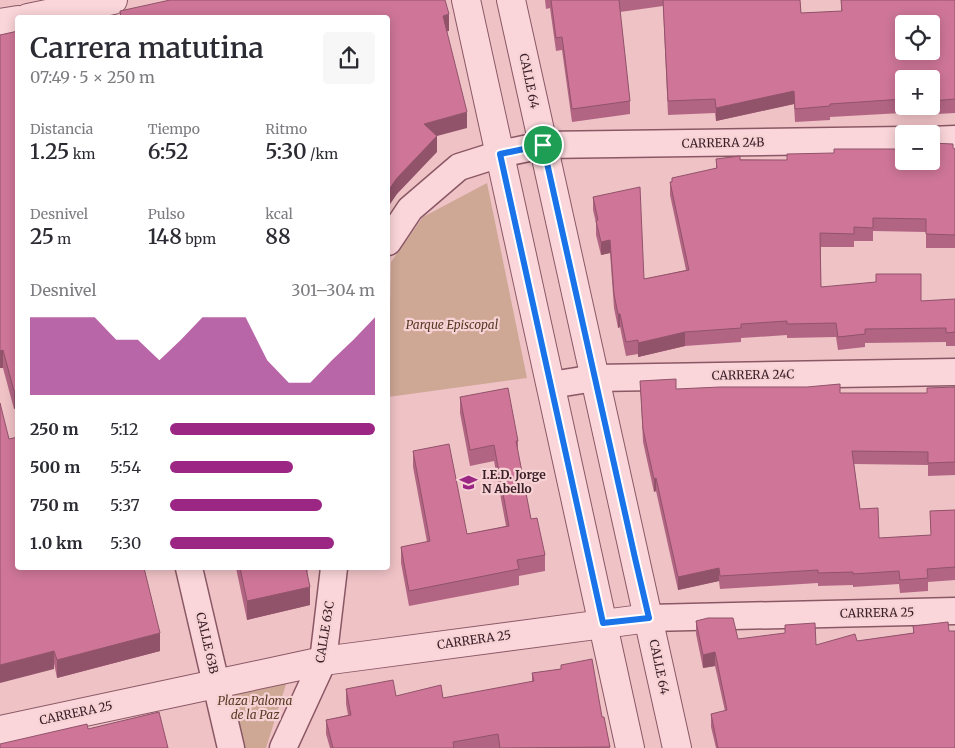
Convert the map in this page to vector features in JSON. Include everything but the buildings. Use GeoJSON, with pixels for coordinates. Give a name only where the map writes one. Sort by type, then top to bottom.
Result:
{"type":"FeatureCollection","features":[{"type":"Feature","properties":{"kind":"street"},"geometry":{"type":"LineString","coordinates":[[39,15],[60,9],[113,0]]}},
{"type":"Feature","properties":{"kind":"street"},"geometry":{"type":"LineString","coordinates":[[466,0],[630,748]]}},
{"type":"Feature","properties":{"kind":"street","name":"CALLE 64"},"geometry":{"type":"LineString","coordinates":[[511,0],[677,748]]}},
{"type":"Feature","properties":{"kind":"street"},"geometry":{"type":"LineString","coordinates":[[0,23],[15,20]]}},
{"type":"Feature","properties":{"kind":"street"},"geometry":{"type":"LineString","coordinates":[[940,140],[955,139]]}},
{"type":"Feature","properties":{"kind":"street","name":"CARRERA 24B"},"geometry":{"type":"LineString","coordinates":[[543,145],[895,140]]}},
{"type":"Feature","properties":{"kind":"street"},"geometry":{"type":"LineString","coordinates":[[390,239],[410,209],[459,167],[500,154],[543,145]]}},
{"type":"Feature","properties":{"kind":"street","name":"CARRERA 24C"},"geometry":{"type":"LineString","coordinates":[[551,385],[595,378],[955,372]]}},
{"type":"Feature","properties":{"kind":"street","name":"CALLE 63B"},"geometry":{"type":"LineString","coordinates":[[189,570],[231,748]]}},
{"type":"Feature","properties":{"kind":"street","name":"CALLE 63C"},"geometry":{"type":"LineString","coordinates":[[283,748],[323,661],[334,570]]}},
{"type":"Feature","properties":{"kind":"street","name":"CARRERA 25"},"geometry":{"type":"LineString","coordinates":[[0,730],[323,661],[603,623],[649,618],[955,611]]}},
{"type":"Feature","properties":{"kind":"green space","name":"Parque Episcopal"},"geometry":{"type":"Polygon","coordinates":[[[487,183],[527,378],[390,397],[391,262],[423,217],[487,183]]]}},
{"type":"Feature","properties":{"kind":"green space","name":"Plaza Paloma de la Paz"},"geometry":{"type":"Polygon","coordinates":[[[287,681],[266,748],[244,748],[226,689],[287,681]]]}},
{"type":"Feature","properties":{"kind":"place","name":"I.E.D. Jorge N Abello"},"geometry":{"type":"Point","coordinates":[468,482]}},
{"type":"Feature","properties":{"kind":"route"},"geometry":{"type":"LineString","coordinates":[[543,145],[649,618],[603,623],[500,154],[543,145]]}}]}
